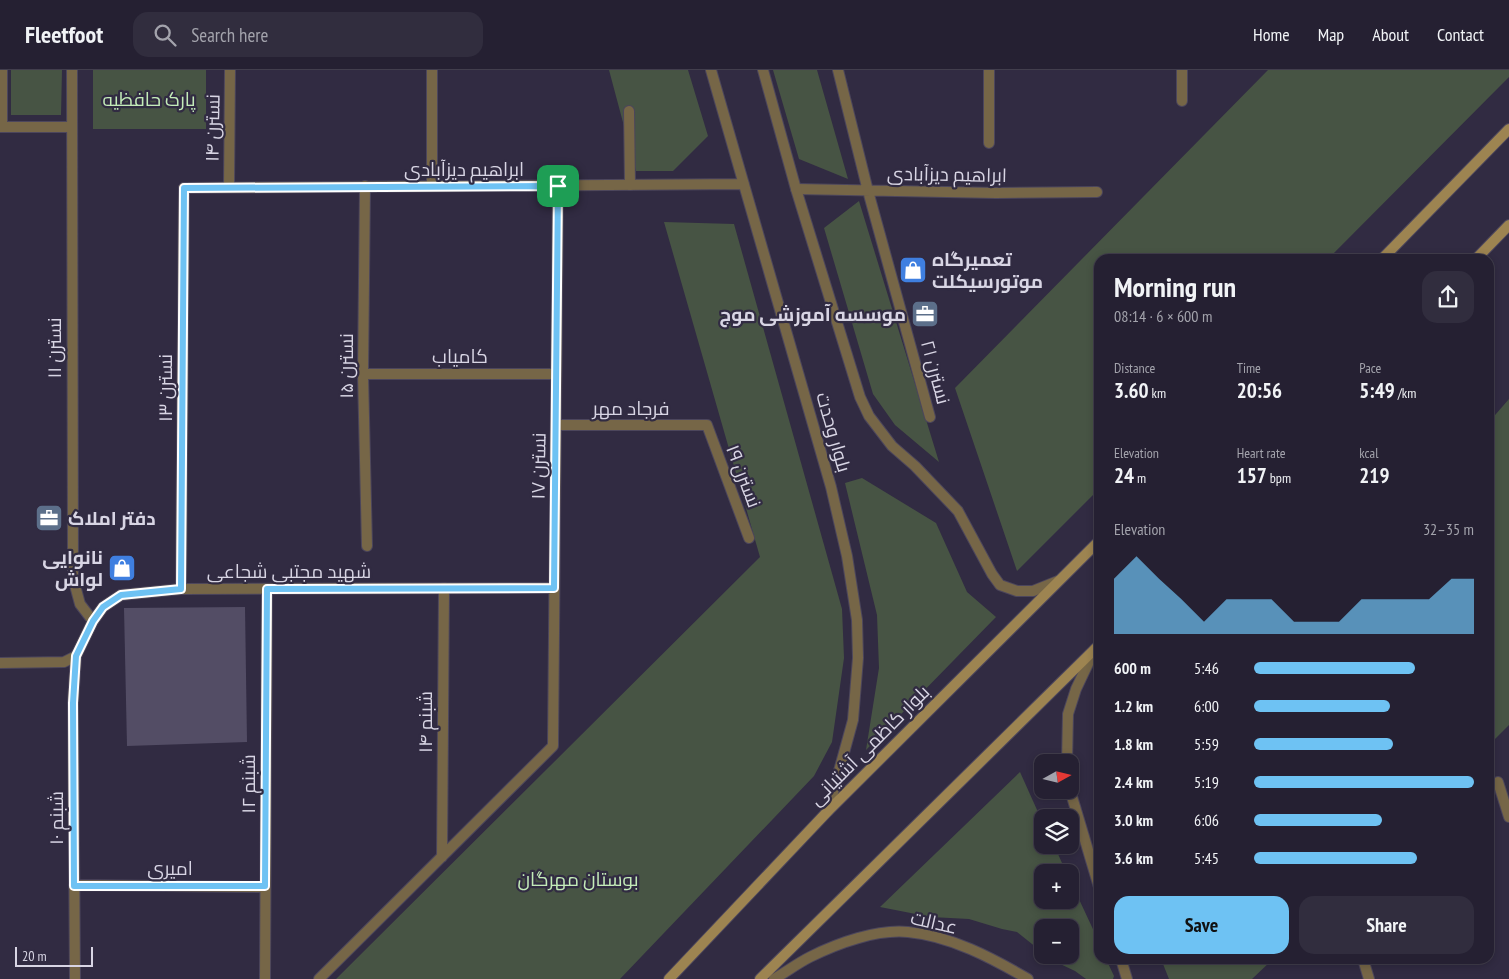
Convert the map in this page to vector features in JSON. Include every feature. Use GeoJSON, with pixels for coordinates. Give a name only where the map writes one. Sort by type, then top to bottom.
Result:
{"type":"FeatureCollection","features":[{"type":"Feature","properties":{"kind":"main road"},"geometry":{"type":"LineString","coordinates":[[1387,254],[1509,129]]}},
{"type":"Feature","properties":{"kind":"main road"},"geometry":{"type":"LineString","coordinates":[[1481,254],[1509,225]]}},
{"type":"Feature","properties":{"kind":"main road","name":"بلوار کاظمی آشتیانی"},"geometry":{"type":"LineString","coordinates":[[669,979],[828,811],[1094,546]]}},
{"type":"Feature","properties":{"kind":"main road"},"geometry":{"type":"LineString","coordinates":[[760,979],[1094,650]]}},
{"type":"Feature","properties":{"kind":"street"},"geometry":{"type":"LineString","coordinates":[[2,70],[1,127],[72,127]]}},
{"type":"Feature","properties":{"kind":"street","name":"نسترن ۱۱"},"geometry":{"type":"LineString","coordinates":[[72,70],[72,578],[80,604],[93,621]]}},
{"type":"Feature","properties":{"kind":"street","name":"نسترن ۱۴"},"geometry":{"type":"LineString","coordinates":[[229,187],[230,70]]}},
{"type":"Feature","properties":{"kind":"street"},"geometry":{"type":"LineString","coordinates":[[432,70],[432,186]]}},
{"type":"Feature","properties":{"kind":"street","name":"بلوار وحدت"},"geometry":{"type":"LineString","coordinates":[[711,70],[831,487],[847,556],[857,620],[858,658],[853,720],[828,811]]}},
{"type":"Feature","properties":{"kind":"street","name":"بلوار وحدت"},"geometry":{"type":"LineString","coordinates":[[763,70],[796,189],[857,388],[869,416],[892,446],[915,466],[958,511],[992,574],[1000,585],[1017,591],[1033,591],[1058,581]]}},
{"type":"Feature","properties":{"kind":"street","name":"نسترن ۲۱"},"geometry":{"type":"LineString","coordinates":[[838,70],[868,191],[930,417]]}},
{"type":"Feature","properties":{"kind":"street"},"geometry":{"type":"LineString","coordinates":[[989,70],[990,143]]}},
{"type":"Feature","properties":{"kind":"street"},"geometry":{"type":"LineString","coordinates":[[1182,70],[1182,101]]}},
{"type":"Feature","properties":{"kind":"street"},"geometry":{"type":"LineString","coordinates":[[629,111],[630,185]]}},
{"type":"Feature","properties":{"kind":"street","name":"ابراهیم دیزآبادی"},"geometry":{"type":"LineString","coordinates":[[184,188],[744,184]]}},
{"type":"Feature","properties":{"kind":"street","name":"نسترن ۱۵"},"geometry":{"type":"LineString","coordinates":[[364,186],[364,374],[367,546]]}},
{"type":"Feature","properties":{"kind":"street","name":"نسترن ۱۷"},"geometry":{"type":"LineString","coordinates":[[442,857],[553,746],[558,186]]}},
{"type":"Feature","properties":{"kind":"street","name":"نسترن ۱۳"},"geometry":{"type":"LineString","coordinates":[[181,589],[184,188]]}},
{"type":"Feature","properties":{"kind":"street","name":"ابراهیم دیزآبادی"},"geometry":{"type":"LineString","coordinates":[[796,189],[1097,192]]}},
{"type":"Feature","properties":{"kind":"street","name":"کامیاب"},"geometry":{"type":"LineString","coordinates":[[364,374],[556,374]]}},
{"type":"Feature","properties":{"kind":"street","name":"فرجاد مهر"},"geometry":{"type":"LineString","coordinates":[[556,425],[707,426]]}},
{"type":"Feature","properties":{"kind":"street","name":"نسترن ۱۹"},"geometry":{"type":"LineString","coordinates":[[707,426],[749,538]]}},
{"type":"Feature","properties":{"kind":"street","name":"شبنم ۱۴"},"geometry":{"type":"LineString","coordinates":[[442,857],[444,588]]}},
{"type":"Feature","properties":{"kind":"street","name":"شهید مجتبی شجاعی"},"geometry":{"type":"LineString","coordinates":[[76,656],[93,621],[103,607],[121,595],[181,589],[554,588]]}},
{"type":"Feature","properties":{"kind":"street","name":"شبنم ۱۲"},"geometry":{"type":"LineString","coordinates":[[265,979],[267,589]]}},
{"type":"Feature","properties":{"kind":"street"},"geometry":{"type":"LineString","coordinates":[[1067,754],[1068,714],[1076,689],[1094,654]]}},
{"type":"Feature","properties":{"kind":"street"},"geometry":{"type":"LineString","coordinates":[[0,664],[64,662],[76,656]]}},
{"type":"Feature","properties":{"kind":"street","name":"شبنم ۱۰"},"geometry":{"type":"LineString","coordinates":[[75,979],[73,703],[76,656]]}},
{"type":"Feature","properties":{"kind":"street"},"geometry":{"type":"LineString","coordinates":[[1498,782],[1509,818]]}},
{"type":"Feature","properties":{"kind":"street"},"geometry":{"type":"LineString","coordinates":[[1073,799],[1094,870]]}},
{"type":"Feature","properties":{"kind":"street"},"geometry":{"type":"LineString","coordinates":[[319,979],[442,857]]}},
{"type":"Feature","properties":{"kind":"street","name":"امیری"},"geometry":{"type":"LineString","coordinates":[[74,886],[265,886]]}},
{"type":"Feature","properties":{"kind":"street","name":"عدالت"},"geometry":{"type":"LineString","coordinates":[[774,979],[810,957],[863,937],[885,933],[908,932],[938,937],[996,960],[1028,979]]}},
{"type":"Feature","properties":{"kind":"street"},"geometry":{"type":"LineString","coordinates":[[1122,964],[1127,979]]}},
{"type":"Feature","properties":{"kind":"street"},"geometry":{"type":"LineString","coordinates":[[1364,964],[1369,979]]}},
{"type":"Feature","properties":{"kind":"green space"},"geometry":{"type":"Polygon","coordinates":[[[11,70],[62,70],[61,115],[11,115],[11,70]]]}},
{"type":"Feature","properties":{"kind":"green space","name":"پارک حافظیه"},"geometry":{"type":"Polygon","coordinates":[[[93,70],[206,70],[206,129],[93,129],[93,70]]]}},
{"type":"Feature","properties":{"kind":"green space"},"geometry":{"type":"Polygon","coordinates":[[[609,70],[688,70],[708,136],[673,171],[636,171],[609,70]]]}},
{"type":"Feature","properties":{"kind":"green space"},"geometry":{"type":"Polygon","coordinates":[[[773,70],[817,70],[848,179],[799,159],[773,70]]]}},
{"type":"Feature","properties":{"kind":"green space"},"geometry":{"type":"Polygon","coordinates":[[[1268,70],[1509,70],[1509,77],[1333,254],[1094,254],[1094,494],[1017,571],[955,388],[1268,70]]]}},
{"type":"Feature","properties":{"kind":"green space"},"geometry":{"type":"Polygon","coordinates":[[[859,201],[939,462],[895,425],[873,394],[824,228],[859,201]]]}},
{"type":"Feature","properties":{"kind":"green space","name":"بوستان مهرگان"},"geometry":{"type":"Polygon","coordinates":[[[664,222],[734,224],[842,609],[844,658],[832,742],[814,776],[620,979],[336,979],[760,557],[664,222]]]}},
{"type":"Feature","properties":{"kind":"green space"},"geometry":{"type":"Polygon","coordinates":[[[1509,399],[1509,725],[1494,740],[1494,416],[1509,399]]]}},
{"type":"Feature","properties":{"kind":"green space"},"geometry":{"type":"Polygon","coordinates":[[[862,478],[936,523],[967,592],[996,617],[866,750],[879,668],[877,615],[845,483],[862,478]]]}},
{"type":"Feature","properties":{"kind":"green space"},"geometry":{"type":"Polygon","coordinates":[[[1020,772],[1037,809],[1034,809],[1034,854],[1058,854],[1062,864],[1034,864],[1034,909],[1079,909],[1079,899],[1094,931],[1094,964],[1108,964],[1114,976],[1113,979],[1086,979],[1060,964],[1079,964],[1079,919],[1034,919],[1034,946],[1017,932],[969,919],[931,917],[880,907],[1020,772]]]}},
{"type":"Feature","properties":{"kind":"green space"},"geometry":{"type":"Polygon","coordinates":[[[1163,964],[1268,964],[1252,979],[1169,979],[1163,964]]]}},
{"type":"Feature","properties":{"kind":"building"},"geometry":{"type":"Polygon","coordinates":[[[245,607],[247,742],[127,746],[124,608],[245,607]]]}},
{"type":"Feature","properties":{"kind":"place","name":"تعمیرگاه موتورسیکلت"},"geometry":{"type":"Point","coordinates":[913,270]}},
{"type":"Feature","properties":{"kind":"place","name":"موسسه آموزشی موج"},"geometry":{"type":"Point","coordinates":[925,314]}},
{"type":"Feature","properties":{"kind":"place","name":"دفتر املاک"},"geometry":{"type":"Point","coordinates":[49,518]}},
{"type":"Feature","properties":{"kind":"place","name":"نانوایی لواش"},"geometry":{"type":"Point","coordinates":[122,568]}},
{"type":"Feature","properties":{"kind":"route"},"geometry":{"type":"LineString","coordinates":[[558,186],[554,588],[267,589],[265,886],[74,886],[73,703],[76,656],[93,621],[103,607],[121,595],[181,589],[184,188],[558,186]]}}]}
